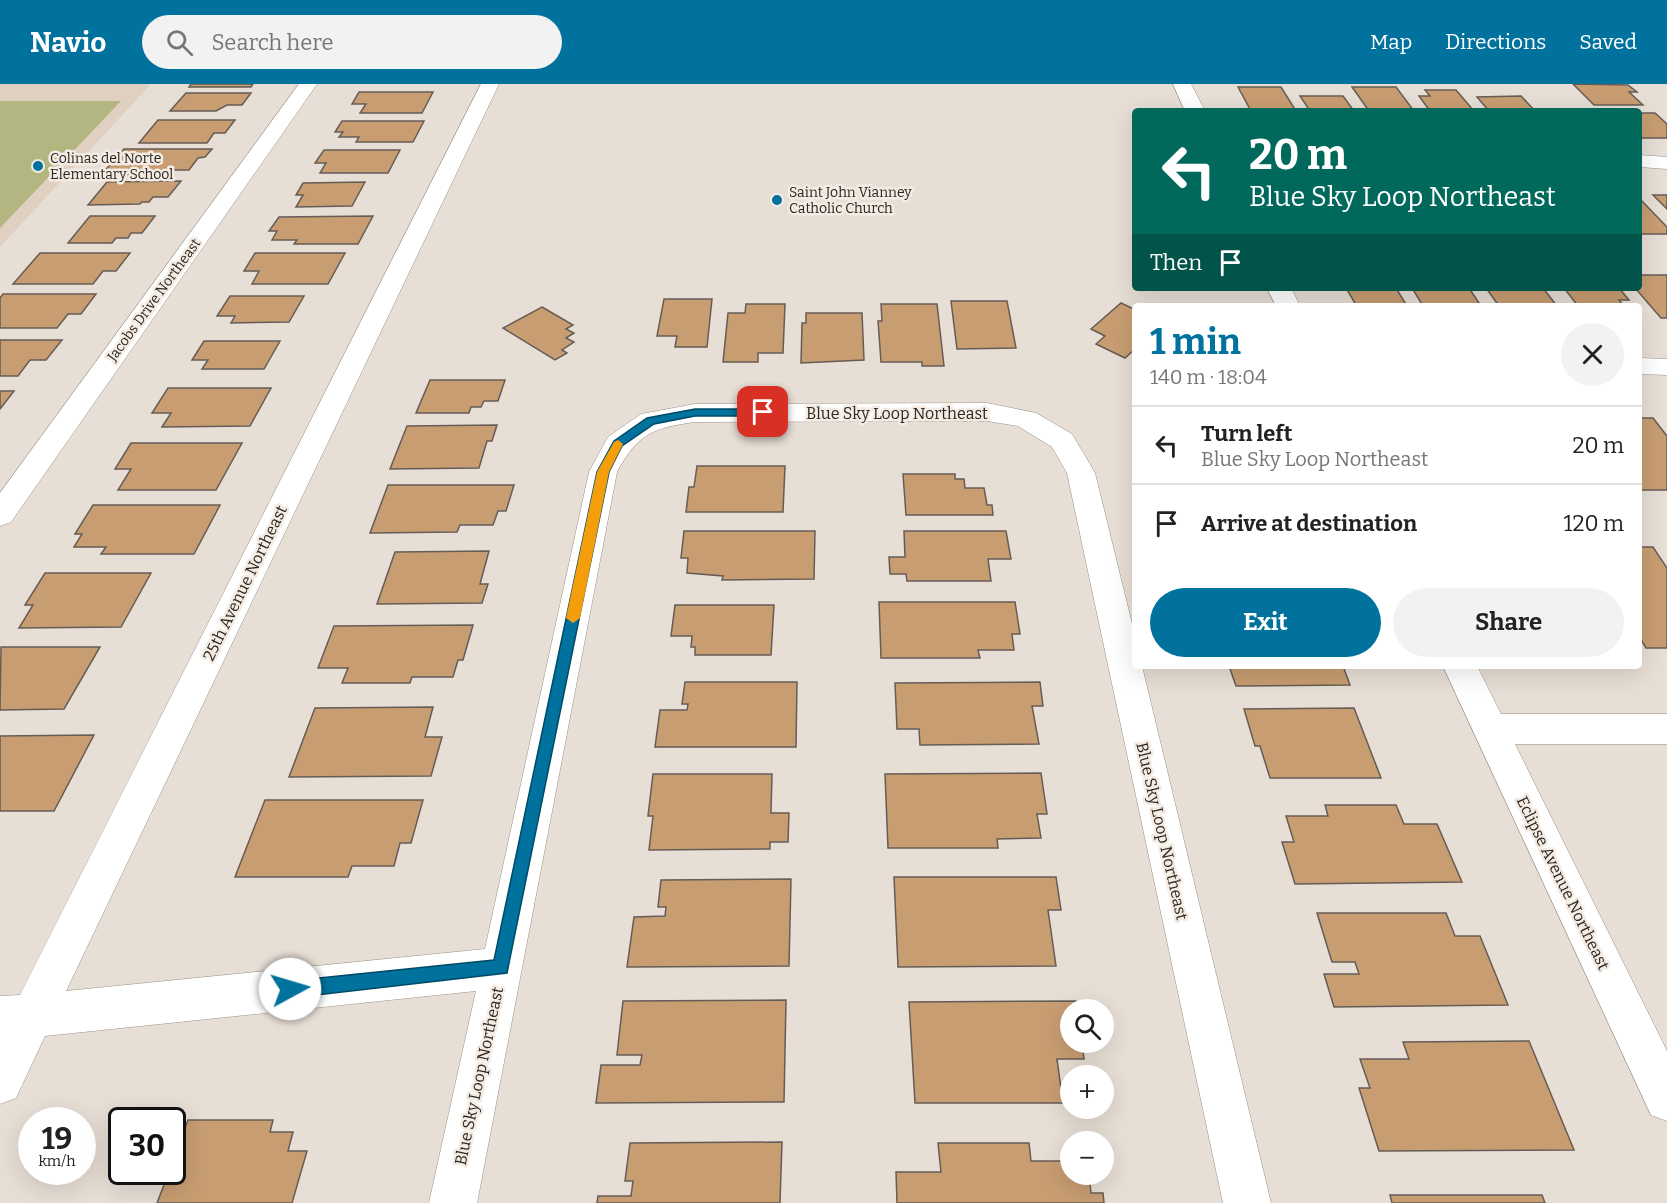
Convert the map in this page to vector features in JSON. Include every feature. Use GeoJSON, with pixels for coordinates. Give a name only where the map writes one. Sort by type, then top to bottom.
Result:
{"type":"FeatureCollection","features":[{"type":"Feature","properties":{"kind":"street","name":"Jacobs Drive Northeast"},"geometry":{"type":"LineString","coordinates":[[0,515],[308,84]]}},
{"type":"Feature","properties":{"kind":"street","name":"25th Avenue Northeast"},"geometry":{"type":"LineString","coordinates":[[0,1082],[16,1016],[490,84]]}},
{"type":"Feature","properties":{"kind":"street"},"geometry":{"type":"LineString","coordinates":[[1182,84],[1194,108]]}},
{"type":"Feature","properties":{"kind":"street"},"geometry":{"type":"LineString","coordinates":[[1642,162],[1667,163]]}},
{"type":"Feature","properties":{"kind":"street"},"geometry":{"type":"LineString","coordinates":[[1642,366],[1667,367]]}},
{"type":"Feature","properties":{"kind":"street","name":"Blue Sky Loop Northeast"},"geometry":{"type":"LineString","coordinates":[[453,1203],[603,472],[618,444],[651,420],[695,413],[987,412],[1026,419],[1062,441],[1081,473],[1247,1203]]}},
{"type":"Feature","properties":{"kind":"street","name":"Eclipse Avenue Northeast"},"geometry":{"type":"LineString","coordinates":[[1461,669],[1667,1099]]}},
{"type":"Feature","properties":{"kind":"street"},"geometry":{"type":"LineString","coordinates":[[1490,729],[1667,729]]}},
{"type":"Feature","properties":{"kind":"street"},"geometry":{"type":"LineString","coordinates":[[16,1016],[501,968]]}},
{"type":"Feature","properties":{"kind":"shaded area","name":"Colinas del Norte Elementary School"},"geometry":{"type":"Polygon","coordinates":[[[0,84],[151,84],[0,247],[0,84]]]}},
{"type":"Feature","properties":{"kind":"green space","name":"Colinas del Norte Elementary School"},"geometry":{"type":"Polygon","coordinates":[[[0,101],[121,101],[0,228],[0,101]]]}},
{"type":"Feature","properties":{"kind":"building"},"geometry":{"type":"Polygon","coordinates":[[[191,84],[253,84],[251,87],[189,87],[191,84]]]}},
{"type":"Feature","properties":{"kind":"building"},"geometry":{"type":"Polygon","coordinates":[[[1573,84],[1628,85],[1637,92],[1629,92],[1643,105],[1594,105],[1573,84]]]}},
{"type":"Feature","properties":{"kind":"building"},"geometry":{"type":"Polygon","coordinates":[[[1238,87],[1281,87],[1294,108],[1249,108],[1238,87]]]}},
{"type":"Feature","properties":{"kind":"building"},"geometry":{"type":"Polygon","coordinates":[[[1352,87],[1396,87],[1412,108],[1367,108],[1352,87]]]}},
{"type":"Feature","properties":{"kind":"building"},"geometry":{"type":"Polygon","coordinates":[[[1425,90],[1456,90],[1471,108],[1428,108],[1419,96],[1430,96],[1425,90]]]}},
{"type":"Feature","properties":{"kind":"building"},"geometry":{"type":"Polygon","coordinates":[[[359,92],[433,92],[422,113],[360,113],[366,104],[352,104],[359,92]]]}},
{"type":"Feature","properties":{"kind":"building"},"geometry":{"type":"Polygon","coordinates":[[[186,93],[251,93],[242,105],[227,105],[216,111],[170,111],[186,93]]]}},
{"type":"Feature","properties":{"kind":"building"},"geometry":{"type":"Polygon","coordinates":[[[1300,96],[1343,96],[1352,108],[1308,108],[1300,96]]]}},
{"type":"Feature","properties":{"kind":"building"},"geometry":{"type":"Polygon","coordinates":[[[1521,96],[1532,108],[1486,108],[1477,97],[1521,96]]]}},
{"type":"Feature","properties":{"kind":"building"},"geometry":{"type":"Polygon","coordinates":[[[1642,113],[1655,113],[1667,124],[1667,138],[1642,138],[1642,113]]]}},
{"type":"Feature","properties":{"kind":"building"},"geometry":{"type":"Polygon","coordinates":[[[158,120],[235,120],[225,133],[214,133],[207,143],[139,143],[158,120]]]}},
{"type":"Feature","properties":{"kind":"building"},"geometry":{"type":"Polygon","coordinates":[[[342,121],[424,121],[413,142],[356,142],[359,137],[339,137],[343,132],[335,132],[342,121]]]}},
{"type":"Feature","properties":{"kind":"building"},"geometry":{"type":"Polygon","coordinates":[[[124,149],[212,149],[205,157],[198,158],[189,170],[165,170],[162,174],[101,175],[124,149]]]}},
{"type":"Feature","properties":{"kind":"building"},"geometry":{"type":"Polygon","coordinates":[[[324,150],[400,150],[388,173],[320,173],[326,163],[315,163],[324,150]]]}},
{"type":"Feature","properties":{"kind":"building"},"geometry":{"type":"Polygon","coordinates":[[[181,181],[168,197],[153,197],[149,202],[88,205],[107,182],[181,181]]]}},
{"type":"Feature","properties":{"kind":"building"},"geometry":{"type":"Polygon","coordinates":[[[365,182],[352,206],[296,207],[303,195],[296,195],[303,183],[365,182]]]}},
{"type":"Feature","properties":{"kind":"building"},"geometry":{"type":"Polygon","coordinates":[[[1653,195],[1667,195],[1667,209],[1653,195]]]}},
{"type":"Feature","properties":{"kind":"building"},"geometry":{"type":"Polygon","coordinates":[[[1642,201],[1667,227],[1667,234],[1642,234],[1642,201]]]}},
{"type":"Feature","properties":{"kind":"building"},"geometry":{"type":"Polygon","coordinates":[[[90,216],[155,216],[142,233],[131,233],[128,238],[116,238],[112,243],[68,243],[90,216]]]}},
{"type":"Feature","properties":{"kind":"building"},"geometry":{"type":"Polygon","coordinates":[[[373,216],[358,244],[294,244],[297,240],[272,240],[277,231],[269,231],[279,217],[373,216]]]}},
{"type":"Feature","properties":{"kind":"building"},"geometry":{"type":"Polygon","coordinates":[[[40,253],[130,253],[116,271],[103,271],[93,284],[13,284],[40,253]]]}},
{"type":"Feature","properties":{"kind":"building"},"geometry":{"type":"Polygon","coordinates":[[[255,253],[345,253],[328,284],[252,284],[259,271],[244,271],[255,253]]]}},
{"type":"Feature","properties":{"kind":"building"},"geometry":{"type":"Polygon","coordinates":[[[1642,275],[1667,275],[1667,318],[1661,318],[1638,291],[1642,291],[1642,275]]]}},
{"type":"Feature","properties":{"kind":"building"},"geometry":{"type":"Polygon","coordinates":[[[1348,291],[1398,291],[1405,303],[1355,303],[1348,291]]]}},
{"type":"Feature","properties":{"kind":"building"},"geometry":{"type":"Polygon","coordinates":[[[1414,291],[1471,291],[1479,303],[1421,303],[1414,291]]]}},
{"type":"Feature","properties":{"kind":"building"},"geometry":{"type":"Polygon","coordinates":[[[1488,291],[1545,291],[1555,303],[1497,303],[1488,291]]]}},
{"type":"Feature","properties":{"kind":"building"},"geometry":{"type":"Polygon","coordinates":[[[1566,291],[1622,291],[1629,300],[1619,300],[1622,303],[1576,303],[1566,291]]]}},
{"type":"Feature","properties":{"kind":"building"},"geometry":{"type":"Polygon","coordinates":[[[3,294],[96,294],[81,314],[68,314],[57,328],[0,328],[0,298],[3,294]]]}},
{"type":"Feature","properties":{"kind":"building"},"geometry":{"type":"Polygon","coordinates":[[[230,296],[304,296],[289,322],[231,323],[235,316],[217,316],[230,296]]]}},
{"type":"Feature","properties":{"kind":"building"},"geometry":{"type":"Polygon","coordinates":[[[664,299],[712,299],[707,347],[675,347],[677,336],[657,336],[664,299]]]}},
{"type":"Feature","properties":{"kind":"building"},"geometry":{"type":"Polygon","coordinates":[[[951,301],[1007,301],[1016,348],[957,349],[951,301]]]}},
{"type":"Feature","properties":{"kind":"building"},"geometry":{"type":"Polygon","coordinates":[[[1121,303],[1132,308],[1132,352],[1125,358],[1096,344],[1105,336],[1091,329],[1121,303]]]}},
{"type":"Feature","properties":{"kind":"building"},"geometry":{"type":"Polygon","coordinates":[[[746,304],[785,304],[783,353],[758,353],[758,362],[723,362],[728,313],[745,313],[746,304]]]}},
{"type":"Feature","properties":{"kind":"building"},"geometry":{"type":"Polygon","coordinates":[[[881,304],[937,304],[944,366],[922,366],[922,362],[881,362],[878,321],[882,321],[881,304]]]}},
{"type":"Feature","properties":{"kind":"building"},"geometry":{"type":"Polygon","coordinates":[[[542,307],[573,325],[566,329],[574,333],[566,338],[574,342],[562,350],[567,353],[555,360],[503,328],[542,307]]]}},
{"type":"Feature","properties":{"kind":"building"},"geometry":{"type":"Polygon","coordinates":[[[806,313],[862,313],[864,360],[801,363],[802,323],[806,323],[806,313]]]}},
{"type":"Feature","properties":{"kind":"building"},"geometry":{"type":"Polygon","coordinates":[[[0,340],[62,340],[46,360],[30,360],[18,376],[0,376],[0,340]]]}},
{"type":"Feature","properties":{"kind":"building"},"geometry":{"type":"Polygon","coordinates":[[[204,341],[280,341],[264,369],[202,369],[208,360],[192,360],[204,341]]]}},
{"type":"Feature","properties":{"kind":"building"},"geometry":{"type":"Polygon","coordinates":[[[430,380],[505,380],[498,401],[484,401],[481,407],[471,407],[469,413],[416,413],[430,380]]]}},
{"type":"Feature","properties":{"kind":"building"},"geometry":{"type":"Polygon","coordinates":[[[168,388],[271,388],[250,426],[162,427],[171,413],[152,413],[168,388]]]}},
{"type":"Feature","properties":{"kind":"building"},"geometry":{"type":"Polygon","coordinates":[[[0,391],[14,391],[0,409],[0,391]]]}},
{"type":"Feature","properties":{"kind":"building"},"geometry":{"type":"Polygon","coordinates":[[[1642,418],[1653,418],[1667,436],[1667,490],[1642,490],[1642,418]]]}},
{"type":"Feature","properties":{"kind":"building"},"geometry":{"type":"Polygon","coordinates":[[[497,425],[492,441],[487,441],[479,468],[390,469],[407,426],[497,425]]]}},
{"type":"Feature","properties":{"kind":"building"},"geometry":{"type":"Polygon","coordinates":[[[131,443],[242,443],[216,490],[118,490],[131,469],[115,469],[131,443]]]}},
{"type":"Feature","properties":{"kind":"building"},"geometry":{"type":"Polygon","coordinates":[[[697,466],[785,466],[783,512],[686,512],[689,487],[694,487],[697,466]]]}},
{"type":"Feature","properties":{"kind":"building"},"geometry":{"type":"Polygon","coordinates":[[[903,474],[955,474],[955,479],[964,479],[965,488],[984,488],[987,505],[992,505],[993,515],[906,515],[903,474]]]}},
{"type":"Feature","properties":{"kind":"building"},"geometry":{"type":"Polygon","coordinates":[[[388,485],[514,485],[506,511],[498,511],[493,525],[460,525],[457,532],[370,533],[388,485]]]}},
{"type":"Feature","properties":{"kind":"building"},"geometry":{"type":"Polygon","coordinates":[[[93,505],[220,505],[194,554],[101,554],[106,547],[74,547],[82,534],[75,534],[93,505]]]}},
{"type":"Feature","properties":{"kind":"building"},"geometry":{"type":"Polygon","coordinates":[[[684,531],[815,531],[814,579],[722,580],[723,576],[687,573],[688,558],[681,558],[684,531]]]}},
{"type":"Feature","properties":{"kind":"building"},"geometry":{"type":"Polygon","coordinates":[[[904,531],[1006,531],[1011,559],[988,559],[991,581],[907,581],[906,574],[890,574],[889,557],[905,557],[904,531]]]}},
{"type":"Feature","properties":{"kind":"building"},"geometry":{"type":"Polygon","coordinates":[[[1642,547],[1653,547],[1667,568],[1667,648],[1646,648],[1642,641],[1642,547]]]}},
{"type":"Feature","properties":{"kind":"building"},"geometry":{"type":"Polygon","coordinates":[[[489,551],[480,584],[488,584],[482,603],[377,604],[395,552],[489,551]]]}},
{"type":"Feature","properties":{"kind":"building"},"geometry":{"type":"Polygon","coordinates":[[[45,573],[151,573],[121,627],[19,628],[33,605],[25,605],[45,573]]]}},
{"type":"Feature","properties":{"kind":"building"},"geometry":{"type":"Polygon","coordinates":[[[879,602],[1015,602],[1020,634],[1012,634],[1014,650],[978,650],[980,658],[881,658],[879,602]]]}},
{"type":"Feature","properties":{"kind":"building"},"geometry":{"type":"Polygon","coordinates":[[[675,605],[774,605],[771,655],[695,655],[695,647],[691,647],[692,636],[671,636],[675,605]]]}},
{"type":"Feature","properties":{"kind":"building"},"geometry":{"type":"Polygon","coordinates":[[[473,625],[463,660],[458,660],[453,677],[412,677],[410,683],[342,683],[348,668],[318,668],[334,626],[473,625]]]}},
{"type":"Feature","properties":{"kind":"building"},"geometry":{"type":"Polygon","coordinates":[[[1,647],[100,647],[64,709],[0,710],[1,647]]]}},
{"type":"Feature","properties":{"kind":"building"},"geometry":{"type":"Polygon","coordinates":[[[1230,669],[1344,669],[1350,685],[1236,686],[1230,669]]]}},
{"type":"Feature","properties":{"kind":"building"},"geometry":{"type":"Polygon","coordinates":[[[685,682],[797,682],[796,747],[655,747],[660,710],[687,710],[688,704],[682,704],[685,682]]]}},
{"type":"Feature","properties":{"kind":"building"},"geometry":{"type":"Polygon","coordinates":[[[1040,682],[1043,706],[1032,706],[1039,744],[920,745],[919,729],[897,729],[895,683],[1040,682]]]}},
{"type":"Feature","properties":{"kind":"building"},"geometry":{"type":"Polygon","coordinates":[[[433,707],[425,737],[442,737],[431,776],[289,777],[315,708],[433,707]]]}},
{"type":"Feature","properties":{"kind":"building"},"geometry":{"type":"Polygon","coordinates":[[[1354,708],[1381,778],[1270,778],[1260,746],[1255,746],[1244,709],[1354,708]]]}},
{"type":"Feature","properties":{"kind":"building"},"geometry":{"type":"Polygon","coordinates":[[[94,735],[54,811],[0,811],[0,736],[94,735]]]}},
{"type":"Feature","properties":{"kind":"building"},"geometry":{"type":"Polygon","coordinates":[[[1041,773],[1047,814],[1037,814],[1041,838],[997,839],[998,848],[888,848],[885,774],[1041,773]]]}},
{"type":"Feature","properties":{"kind":"building"},"geometry":{"type":"Polygon","coordinates":[[[653,774],[772,774],[771,813],[789,813],[788,842],[770,842],[770,849],[649,850],[653,816],[648,816],[653,774]]]}},
{"type":"Feature","properties":{"kind":"building"},"geometry":{"type":"Polygon","coordinates":[[[265,800],[423,800],[411,843],[400,843],[394,866],[352,866],[348,877],[235,877],[265,800]]]}},
{"type":"Feature","properties":{"kind":"building"},"geometry":{"type":"Polygon","coordinates":[[[1325,805],[1396,805],[1404,824],[1437,824],[1462,882],[1295,884],[1282,842],[1294,842],[1286,816],[1328,816],[1325,805]]]}},
{"type":"Feature","properties":{"kind":"building"},"geometry":{"type":"Polygon","coordinates":[[[894,877],[1056,877],[1061,910],[1048,910],[1056,966],[898,967],[894,877]]]}},
{"type":"Feature","properties":{"kind":"building"},"geometry":{"type":"Polygon","coordinates":[[[791,879],[789,966],[627,967],[634,917],[665,916],[666,907],[658,907],[661,880],[791,879]]]}},
{"type":"Feature","properties":{"kind":"building"},"geometry":{"type":"Polygon","coordinates":[[[1317,913],[1446,913],[1455,936],[1480,936],[1508,1005],[1334,1007],[1324,974],[1359,974],[1355,962],[1332,962],[1317,913]]]}},
{"type":"Feature","properties":{"kind":"building"},"geometry":{"type":"Polygon","coordinates":[[[786,1000],[784,1102],[596,1103],[601,1065],[640,1065],[642,1055],[617,1055],[623,1001],[786,1000]]]}},
{"type":"Feature","properties":{"kind":"building"},"geometry":{"type":"Polygon","coordinates":[[[1060,1001],[1060,1053],[1083,1053],[1084,1059],[1057,1059],[1060,1103],[915,1103],[909,1002],[1060,1001]]]}},
{"type":"Feature","properties":{"kind":"building"},"geometry":{"type":"Polygon","coordinates":[[[1529,1041],[1574,1150],[1379,1151],[1359,1088],[1370,1088],[1360,1059],[1409,1059],[1403,1042],[1529,1041]]]}},
{"type":"Feature","properties":{"kind":"building"},"geometry":{"type":"Polygon","coordinates":[[[188,1120],[273,1120],[270,1132],[293,1132],[288,1151],[307,1151],[292,1203],[157,1203],[164,1185],[186,1185],[186,1125],[188,1120]]]}},
{"type":"Feature","properties":{"kind":"building"},"geometry":{"type":"Polygon","coordinates":[[[782,1142],[780,1203],[597,1203],[598,1196],[631,1196],[633,1181],[625,1181],[630,1143],[782,1142]]]}},
{"type":"Feature","properties":{"kind":"building"},"geometry":{"type":"Polygon","coordinates":[[[938,1143],[1029,1143],[1031,1161],[1060,1161],[1060,1185],[1090,1185],[1091,1193],[1103,1193],[1104,1203],[897,1203],[896,1172],[941,1172],[938,1143]]]}},
{"type":"Feature","properties":{"kind":"building"},"geometry":{"type":"Polygon","coordinates":[[[1390,1195],[1542,1195],[1545,1203],[1392,1203],[1390,1195]]]}},
{"type":"Feature","properties":{"kind":"slow traffic"},"geometry":{"type":"LineString","coordinates":[[573,618],[603,472],[618,444]]}},
{"type":"Feature","properties":{"kind":"place","name":"Colinas del Norte Elementary School"},"geometry":{"type":"Point","coordinates":[38,166]}},
{"type":"Feature","properties":{"kind":"place","name":"Saint John Vianney Catholic Church"},"geometry":{"type":"Point","coordinates":[777,200]}},
{"type":"Feature","properties":{"kind":"route"},"geometry":{"type":"LineString","coordinates":[[290,989],[501,968],[603,472],[618,444],[651,420],[695,413],[763,412]]}}]}
